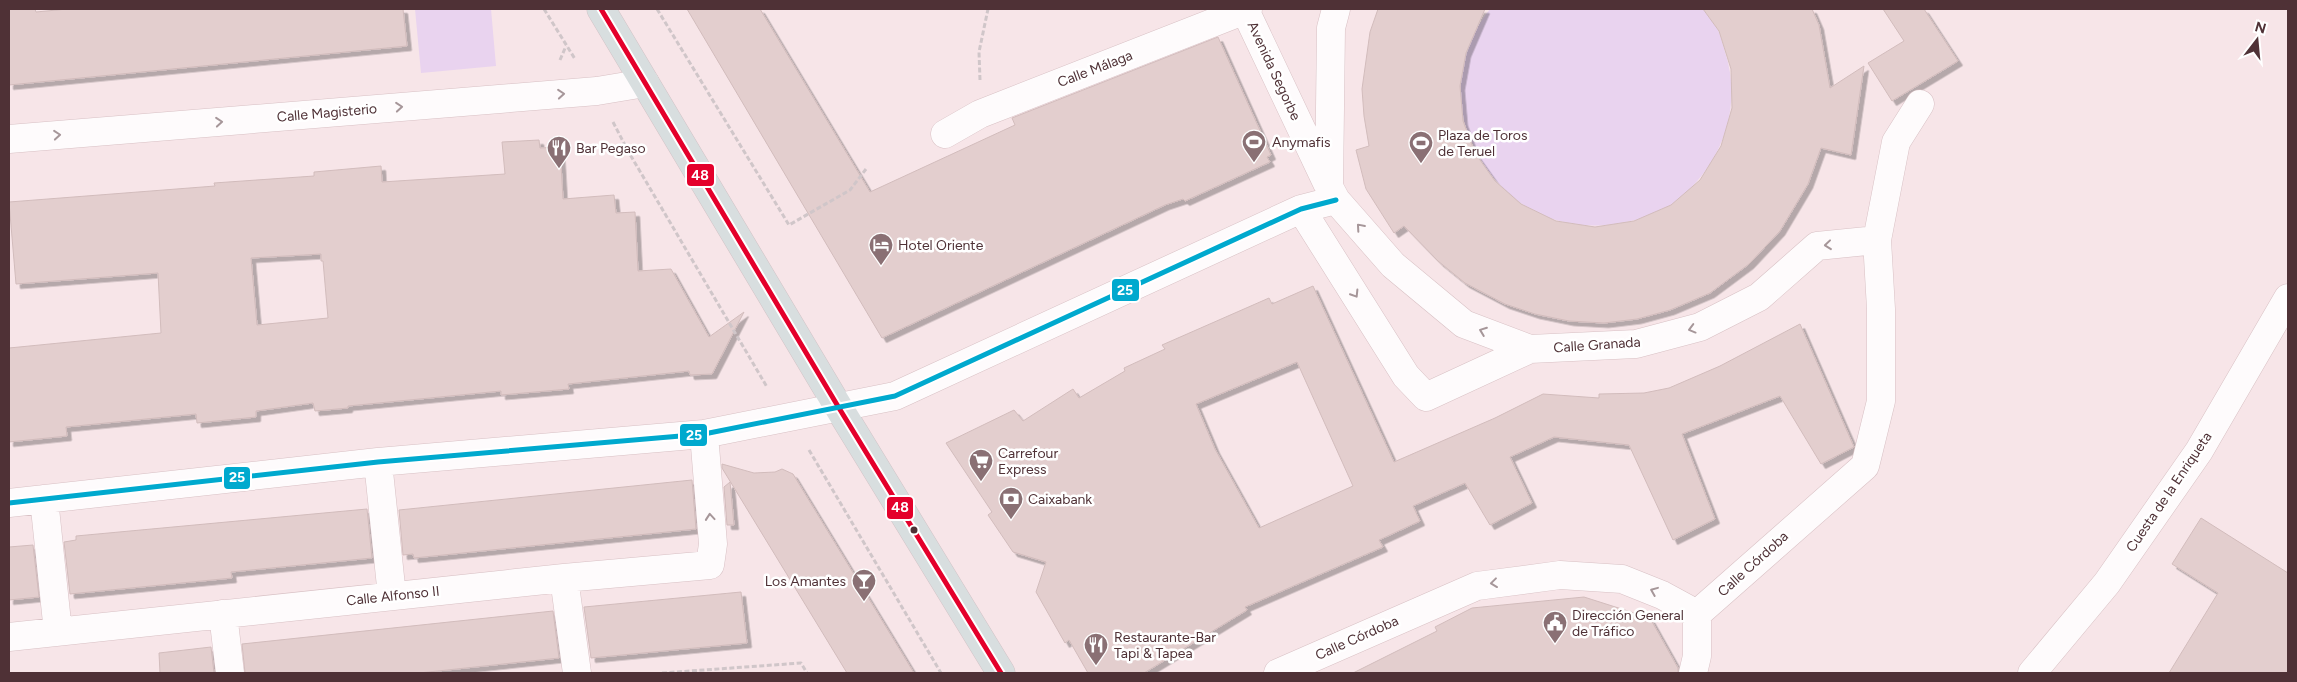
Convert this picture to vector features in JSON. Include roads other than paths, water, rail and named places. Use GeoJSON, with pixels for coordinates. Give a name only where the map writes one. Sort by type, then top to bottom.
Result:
{"type":"FeatureCollection","features":[{"type":"Feature","properties":{"kind":"main road"},"geometry":{"type":"LineString","coordinates":[[601,9],[838,408],[1001,673]]}},
{"type":"Feature","properties":{"kind":"street","name":"Avenida Segorbe"},"geometry":{"type":"LineString","coordinates":[[1246,9],[1332,194]]}},
{"type":"Feature","properties":{"kind":"street","name":"Calle Málaga"},"geometry":{"type":"LineString","coordinates":[[945,134],[980,114],[1246,9]]}},
{"type":"Feature","properties":{"kind":"street"},"geometry":{"type":"LineString","coordinates":[[9,503],[378,462],[704,434],[896,396],[1332,194],[1331,28],[1336,9]]}},
{"type":"Feature","properties":{"kind":"street","name":"Calle Magisterio"},"geometry":{"type":"LineString","coordinates":[[9,139],[597,91],[645,83]]}},
{"type":"Feature","properties":{"kind":"street","name":"Calle Córdoba"},"geometry":{"type":"LineString","coordinates":[[1278,673],[1477,586],[1560,575],[1622,579],[1662,594],[1697,614],[1865,466],[1881,401],[1881,309],[1877,240],[1896,142],[1920,104]]}},
{"type":"Feature","properties":{"kind":"street","name":"Calle Granada"},"geometry":{"type":"LineString","coordinates":[[1332,194],[1393,265],[1464,324],[1530,349]]}},
{"type":"Feature","properties":{"kind":"street","name":"Calle Granada"},"geometry":{"type":"LineString","coordinates":[[1301,209],[1406,376],[1426,397],[1530,349],[1636,344],[1700,328],[1759,296],[1817,246],[1877,240]]}},
{"type":"Feature","properties":{"kind":"street","name":"Cuesta de la Enriqueta"},"geometry":{"type":"LineString","coordinates":[[2032,673],[2107,582],[2200,451],[2288,298]]}},
{"type":"Feature","properties":{"kind":"street","name":"Calle Alfonso II"},"geometry":{"type":"LineString","coordinates":[[9,637],[564,578],[710,565],[713,544],[704,434]]}},
{"type":"Feature","properties":{"kind":"street"},"geometry":{"type":"LineString","coordinates":[[378,462],[392,596]]}},
{"type":"Feature","properties":{"kind":"street"},"geometry":{"type":"LineString","coordinates":[[44,499],[58,632]]}},
{"type":"Feature","properties":{"kind":"street"},"geometry":{"type":"LineString","coordinates":[[564,578],[577,673]]}},
{"type":"Feature","properties":{"kind":"street"},"geometry":{"type":"LineString","coordinates":[[223,614],[230,673]]}},
{"type":"Feature","properties":{"kind":"street"},"geometry":{"type":"LineString","coordinates":[[1693,673],[1697,656],[1697,614]]}},
{"type":"Feature","properties":{"kind":"place","name":"Anymafis"},"geometry":{"type":"Point","coordinates":[1254,163]}},
{"type":"Feature","properties":{"kind":"place","name":"Plaza de Toros de Teruel"},"geometry":{"type":"Point","coordinates":[1421,164]}},
{"type":"Feature","properties":{"kind":"place","name":"Bar Pegaso"},"geometry":{"type":"Point","coordinates":[559,169]}},
{"type":"Feature","properties":{"kind":"place","name":"Hotel Oriente"},"geometry":{"type":"Point","coordinates":[881,266]}},
{"type":"Feature","properties":{"kind":"place","name":"Carrefour Express"},"geometry":{"type":"Point","coordinates":[981,482]}},
{"type":"Feature","properties":{"kind":"place","name":"Caixabank"},"geometry":{"type":"Point","coordinates":[1011,520]}},
{"type":"Feature","properties":{"kind":"place","name":"Los Amantes"},"geometry":{"type":"Point","coordinates":[864,602]}},
{"type":"Feature","properties":{"kind":"place","name":"Dirección General de Tráfico"},"geometry":{"type":"Point","coordinates":[1555,644]}},
{"type":"Feature","properties":{"kind":"place","name":"Restaurante-Bar Tapi & Tapea"},"geometry":{"type":"Point","coordinates":[1096,666]}}]}
